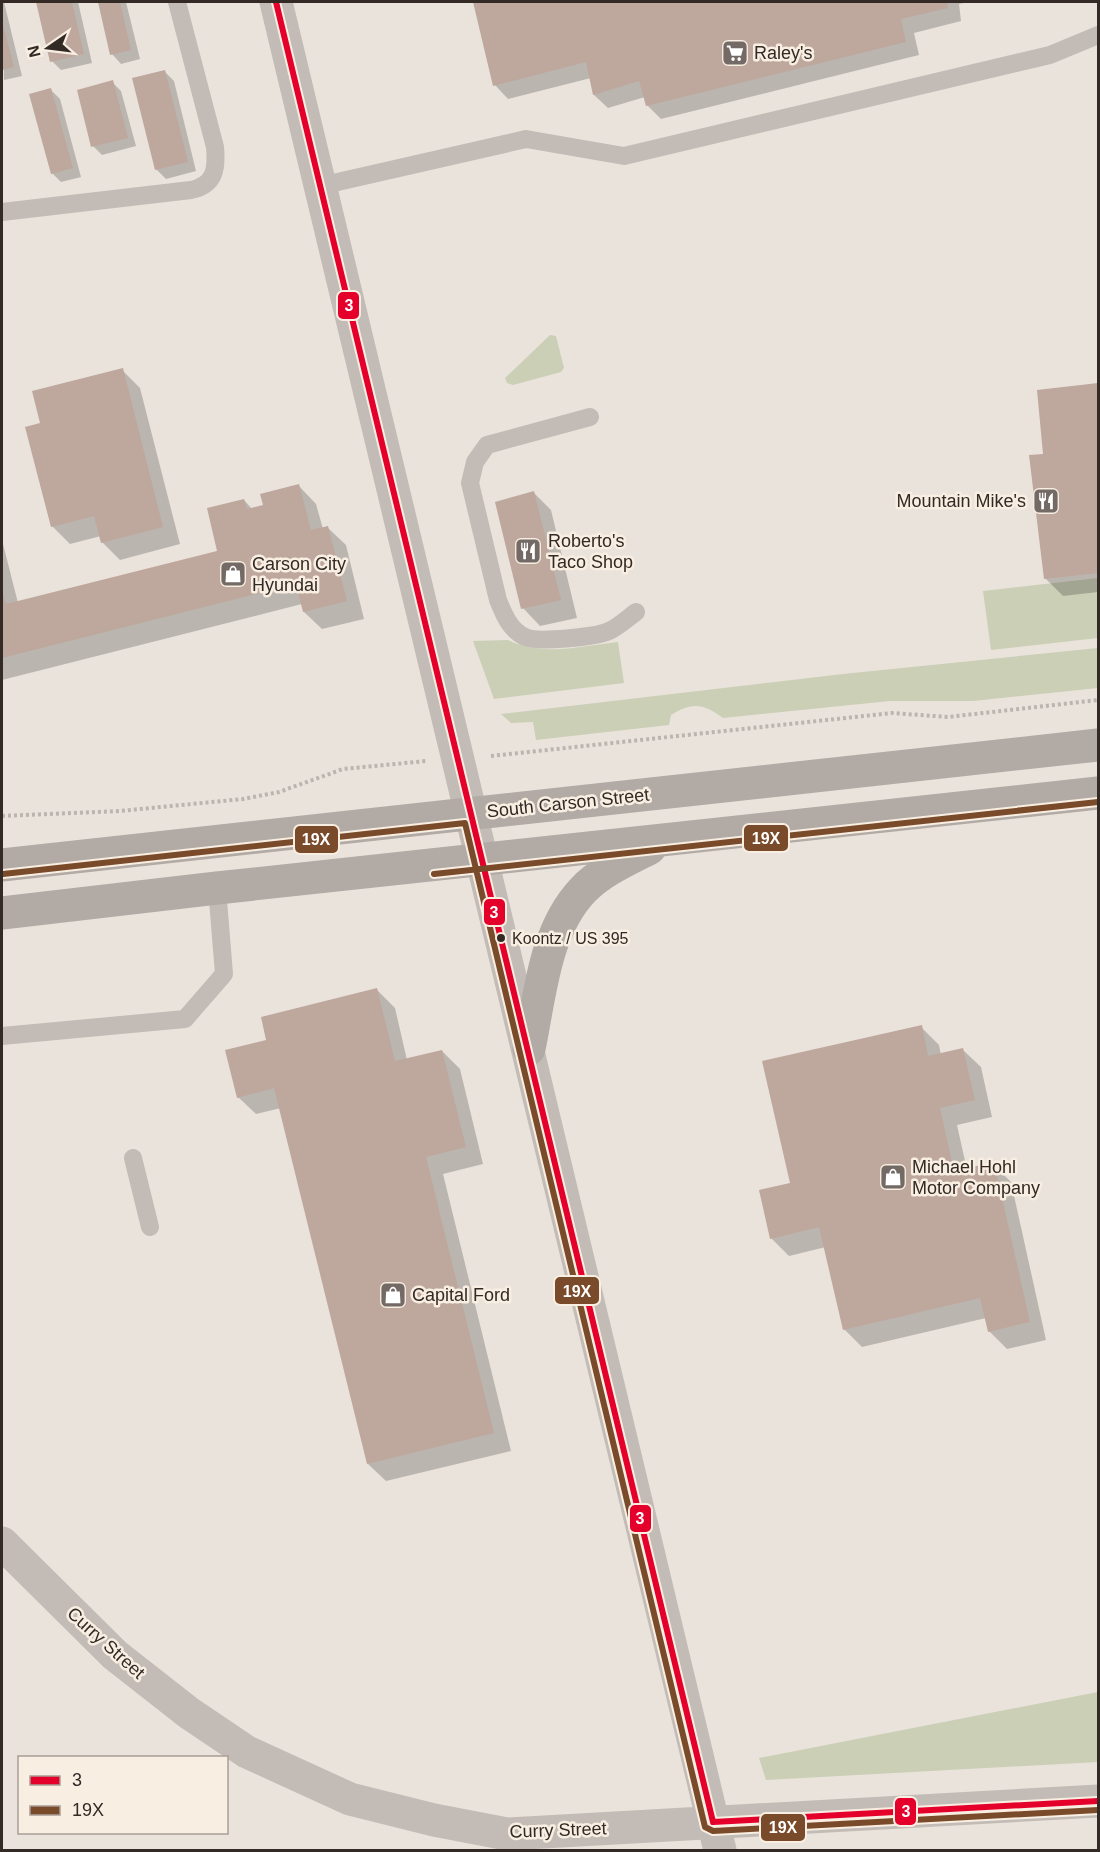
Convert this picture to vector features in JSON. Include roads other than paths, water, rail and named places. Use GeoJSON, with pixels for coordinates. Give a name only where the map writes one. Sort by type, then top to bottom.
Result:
{"type":"FeatureCollection","features":[{"type":"Feature","properties":{"kind":"main road","name":"South Carson Street"},"geometry":{"type":"LineString","coordinates":[[2,865],[1098,745]]}},
{"type":"Feature","properties":{"kind":"main road"},"geometry":{"type":"LineString","coordinates":[[2,913],[1098,793]]}},
{"type":"Feature","properties":{"kind":"main road"},"geometry":{"type":"LineString","coordinates":[[529,1049],[553,941],[565,912],[584,888],[607,870],[667,840]]}},
{"type":"Feature","properties":{"kind":"street"},"geometry":{"type":"LineString","coordinates":[[276,2],[717,1836]]}},
{"type":"Feature","properties":{"kind":"street","name":"Curry Street"},"geometry":{"type":"LineString","coordinates":[[2,1543],[115,1655],[189,1713],[247,1752],[350,1798],[434,1820],[507,1834],[717,1836],[1098,1801]]}},
{"type":"Feature","properties":{"kind":"lane"},"geometry":{"type":"LineString","coordinates":[[2,212],[191,190],[203,188],[212,180],[216,165],[214,147],[177,2]]}},
{"type":"Feature","properties":{"kind":"lane"},"geometry":{"type":"LineString","coordinates":[[320,186],[526,139],[624,156],[1050,55],[1098,36]]}},
{"type":"Feature","properties":{"kind":"lane"},"geometry":{"type":"LineString","coordinates":[[590,417],[487,445],[480,452],[471,472],[470,483],[498,600],[506,619],[515,631],[527,639],[548,640],[609,632],[636,612]]}},
{"type":"Feature","properties":{"kind":"lane"},"geometry":{"type":"LineString","coordinates":[[2,1036],[185,1019],[224,974],[217,888]]}},
{"type":"Feature","properties":{"kind":"lane"},"geometry":{"type":"LineString","coordinates":[[133,1158],[150,1227]]}},
{"type":"Feature","properties":{"kind":"place","name":"Raley's"},"geometry":{"type":"Point","coordinates":[735,53]}},
{"type":"Feature","properties":{"kind":"place","name":"Mountain Mike's"},"geometry":{"type":"Point","coordinates":[1046,501]}},
{"type":"Feature","properties":{"kind":"place","name":"Roberto's Taco Shop"},"geometry":{"type":"Point","coordinates":[528,551]}},
{"type":"Feature","properties":{"kind":"place","name":"Carson City Hyundai"},"geometry":{"type":"Point","coordinates":[233,574]}},
{"type":"Feature","properties":{"kind":"place","name":"Koontz / US 395"},"geometry":{"type":"Point","coordinates":[501,938]}},
{"type":"Feature","properties":{"kind":"place","name":"Michael Hohl Motor Company"},"geometry":{"type":"Point","coordinates":[893,1177]}},
{"type":"Feature","properties":{"kind":"place","name":"Capital Ford"},"geometry":{"type":"Point","coordinates":[393,1295]}}]}
